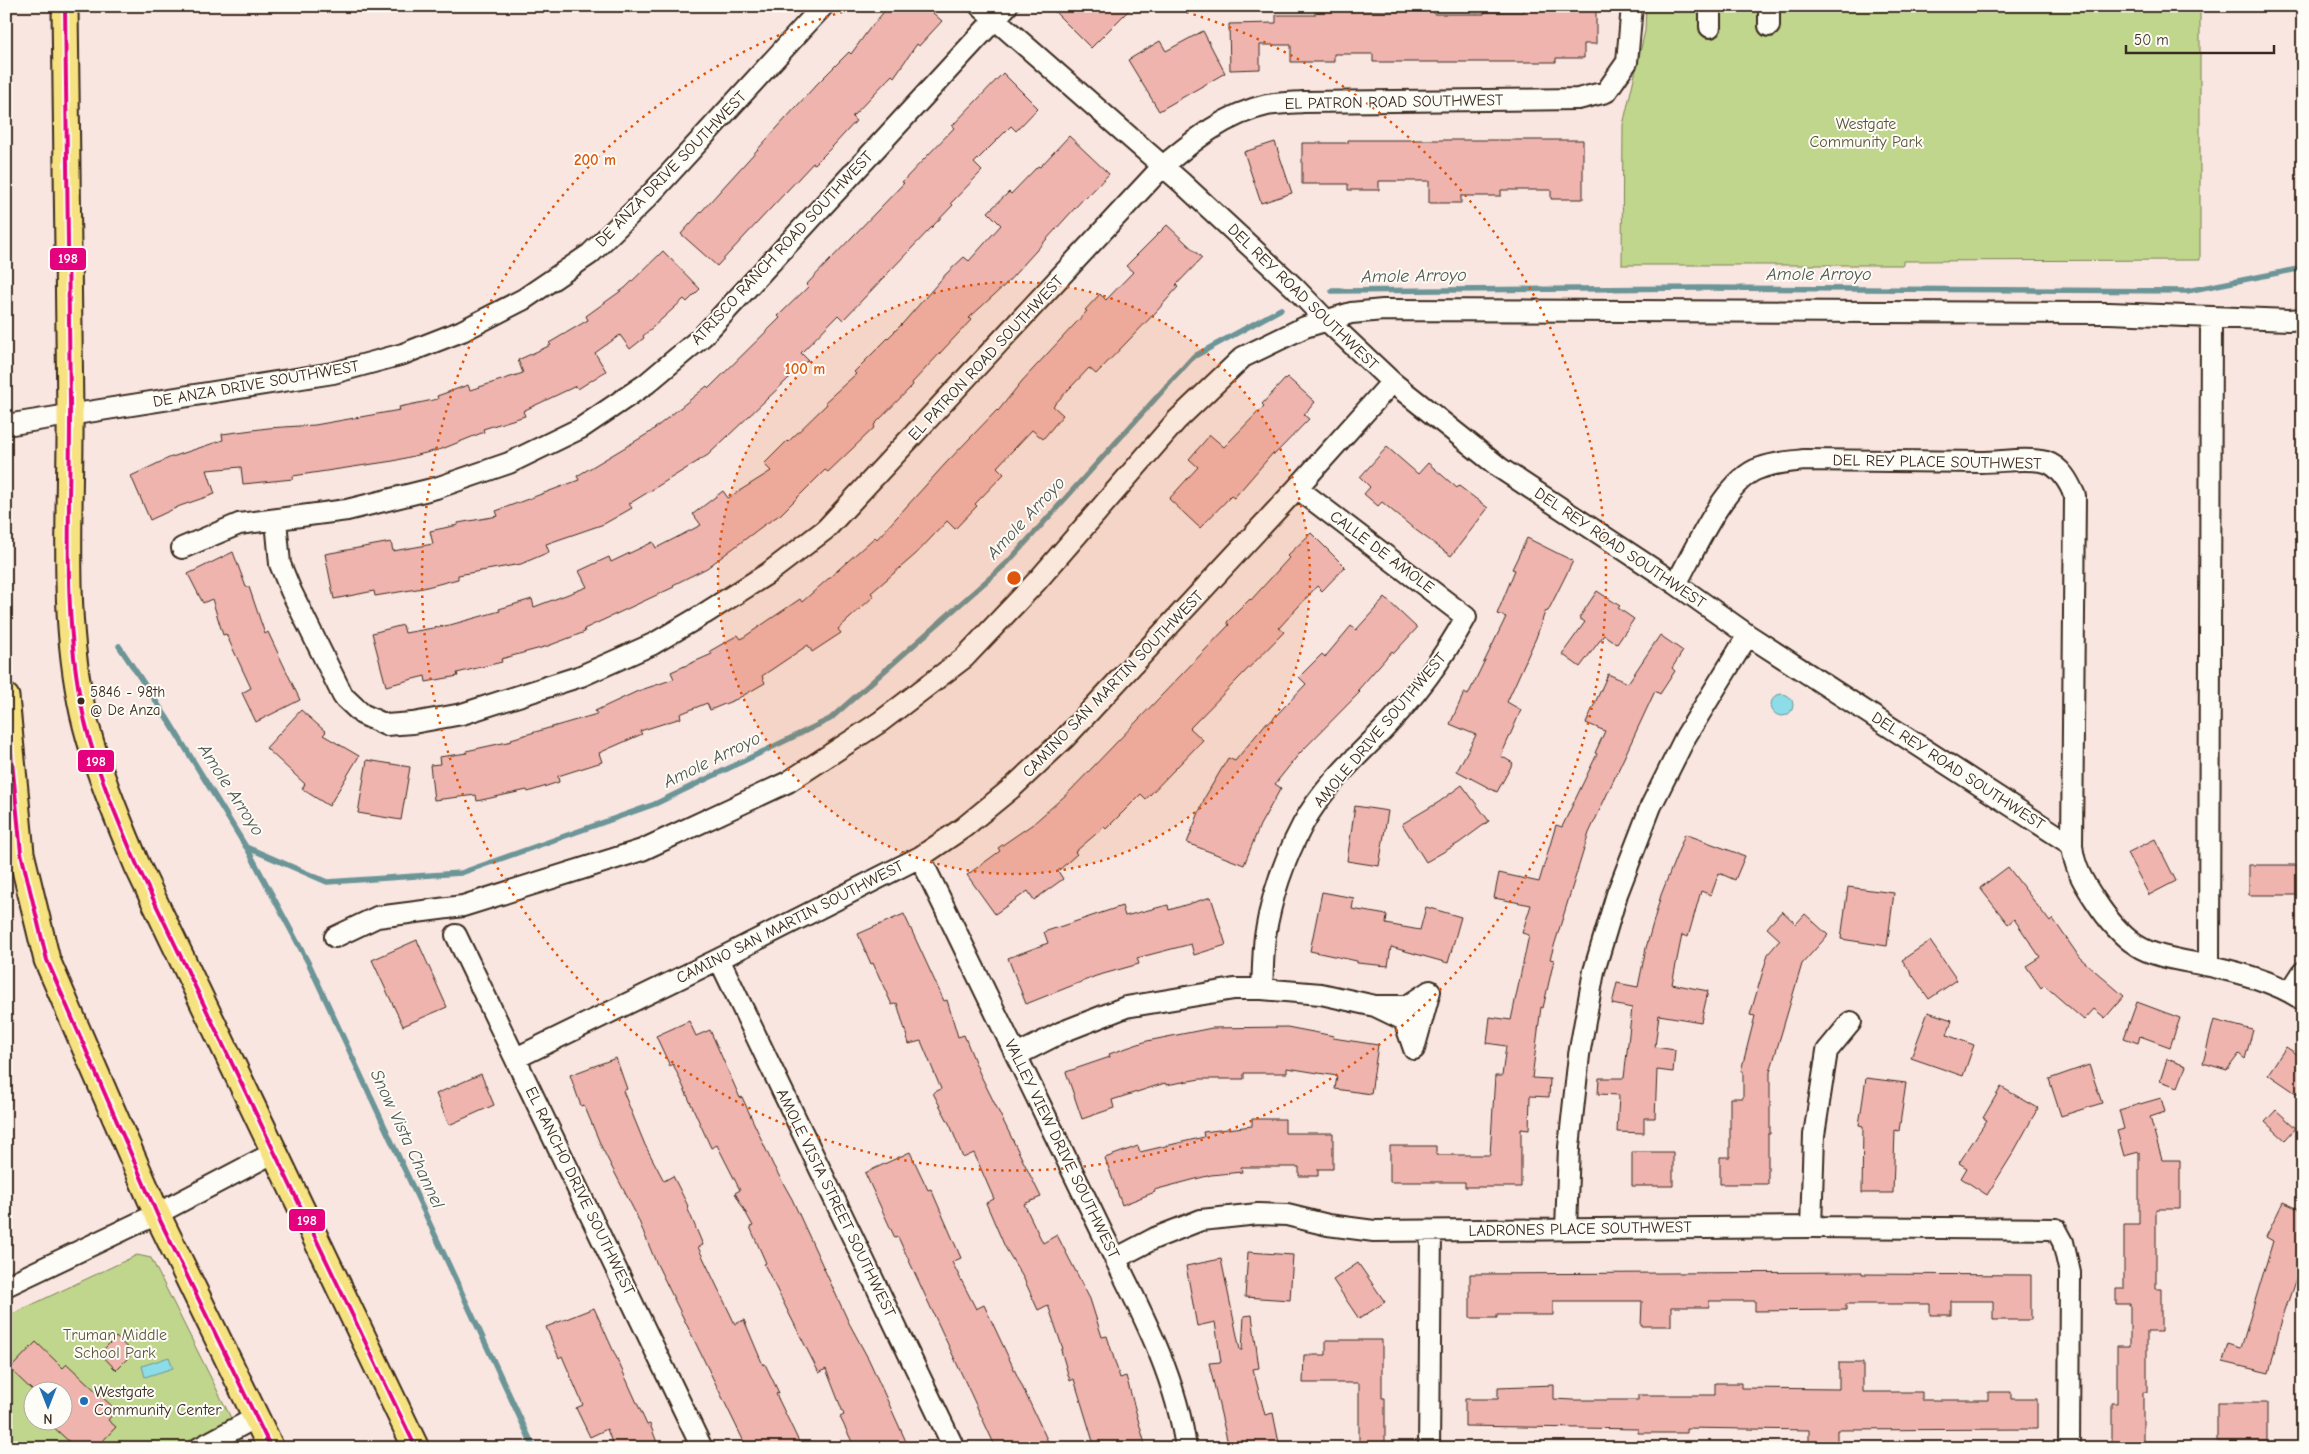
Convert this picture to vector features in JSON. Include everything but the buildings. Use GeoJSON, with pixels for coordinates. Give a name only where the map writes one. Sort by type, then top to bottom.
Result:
{"type":"FeatureCollection","features":[{"type":"Feature","properties":{"kind":"main road"},"geometry":{"type":"LineString","coordinates":[[65,6],[70,415],[68,586],[74,651],[83,712],[110,800],[136,865],[416,1448]]}},
{"type":"Feature","properties":{"kind":"main road"},"geometry":{"type":"LineString","coordinates":[[6,697],[21,853],[47,960],[157,1214],[271,1448]]}},
{"type":"Feature","properties":{"kind":"street","name":"DE ANZA DRIVE SOUTHWEST"},"geometry":{"type":"LineString","coordinates":[[6,425],[333,373],[403,354],[462,331],[524,299],[590,254],[649,196],[823,6]]}},
{"type":"Feature","properties":{"kind":"street","name":"EL PATRON ROAD SOUTHWEST"},"geometry":{"type":"LineString","coordinates":[[276,520],[280,564],[287,582],[343,696],[362,714],[386,724],[413,723],[462,714],[581,676],[653,644],[767,574],[826,529],[1163,166],[1218,124],[1243,112],[1268,105],[1302,102],[1578,99],[1606,92],[1626,62],[1632,6]]}},
{"type":"Feature","properties":{"kind":"street"},"geometry":{"type":"LineString","coordinates":[[1710,6],[1710,27]]}},
{"type":"Feature","properties":{"kind":"street"},"geometry":{"type":"LineString","coordinates":[[1769,6],[1769,26]]}},
{"type":"Feature","properties":{"kind":"street","name":"DEL REY ROAD SOUTHWEST"},"geometry":{"type":"LineString","coordinates":[[993,11],[1294,287],[1324,319],[1392,382],[1500,468],[1676,584],[1748,635],[2072,845]]}},
{"type":"Feature","properties":{"kind":"street","name":"ATRISCO RANCH ROAD SOUTHWEST"},"geometry":{"type":"LineString","coordinates":[[182,548],[239,524],[347,510],[436,488],[510,463],[581,428],[646,384],[702,336],[993,11]]}},
{"type":"Feature","properties":{"kind":"street"},"geometry":{"type":"LineString","coordinates":[[335,937],[377,917],[463,906],[642,850],[788,782],[880,722],[964,658],[1038,580],[1177,420],[1243,358],[1324,319],[1383,310],[2109,313],[2303,319]]}},
{"type":"Feature","properties":{"kind":"street"},"geometry":{"type":"LineString","coordinates":[[2209,966],[2211,317]]}},
{"type":"Feature","properties":{"kind":"street","name":"CAMINO SAN MARTIN SOUTHWEST"},"geometry":{"type":"LineString","coordinates":[[516,1058],[719,959],[920,856],[962,828],[1013,787],[1065,738],[1297,488],[1392,382]]}},
{"type":"Feature","properties":{"kind":"street","name":"DEL REY PLACE SOUTHWEST"},"geometry":{"type":"LineString","coordinates":[[1676,584],[1719,508],[1736,484],[1755,470],[1779,462],[1805,460],[1996,462],[2029,460],[2047,462],[2058,469],[2068,481],[2075,496],[2072,845]]}},
{"type":"Feature","properties":{"kind":"street","name":"CALLE DE AMOLE"},"geometry":{"type":"LineString","coordinates":[[1297,488],[1466,616]]}},
{"type":"Feature","properties":{"kind":"street","name":"AMOLE DRIVE SOUTHWEST"},"geometry":{"type":"LineString","coordinates":[[1262,988],[1265,936],[1272,905],[1284,866],[1303,824],[1328,788],[1418,690],[1446,654],[1466,616]]}},
{"type":"Feature","properties":{"kind":"street"},"geometry":{"type":"LineString","coordinates":[[1566,1229],[1569,1147],[1579,1054],[1594,971],[1617,894],[1651,806],[1686,736],[1748,635]]}},
{"type":"Feature","properties":{"kind":"street"},"geometry":{"type":"LineString","coordinates":[[2072,845],[2073,860],[2079,875],[2103,913],[2122,933],[2138,946],[2178,960],[2240,974],[2296,996],[2303,972]]}},
{"type":"Feature","properties":{"kind":"street","name":"VALLEY VIEW DRIVE SOUTHWEST"},"geometry":{"type":"LineString","coordinates":[[920,856],[1017,1054],[1168,1373],[1184,1432],[1186,1448]]}},
{"type":"Feature","properties":{"kind":"street","name":"EL RANCHO DRIVE SOUTHWEST"},"geometry":{"type":"LineString","coordinates":[[456,935],[702,1448]]}},
{"type":"Feature","properties":{"kind":"street","name":"AMOLE VISTA STREET SOUTHWEST"},"geometry":{"type":"LineString","coordinates":[[719,959],[954,1448]]}},
{"type":"Feature","properties":{"kind":"street"},"geometry":{"type":"LineString","coordinates":[[1017,1054],[1062,1032],[1126,1007],[1234,988],[1262,988],[1321,994],[1375,1006]]}},
{"type":"Feature","properties":{"kind":"street"},"geometry":{"type":"LineString","coordinates":[[1811,1227],[1814,1135],[1827,1051],[1852,1022]]}},
{"type":"Feature","properties":{"kind":"street"},"geometry":{"type":"LineString","coordinates":[[6,1286],[157,1214],[275,1152]]}},
{"type":"Feature","properties":{"kind":"street","name":"LADRONES PLACE SOUTHWEST"},"geometry":{"type":"LineString","coordinates":[[1115,1259],[1155,1238],[1201,1220],[1258,1214],[1287,1215],[1328,1225],[1374,1230],[1811,1227],[2056,1229],[2063,1242],[2070,1273],[2068,1448]]}},
{"type":"Feature","properties":{"kind":"street"},"geometry":{"type":"LineString","coordinates":[[1429,1448],[1431,1231]]}},
{"type":"Feature","properties":{"kind":"street"},"geometry":{"type":"LineString","coordinates":[[199,1448],[255,1418]]}},
{"type":"Feature","properties":{"kind":"green space","name":"Westgate Community Park"},"geometry":{"type":"Polygon","coordinates":[[[1646,6],[2200,6],[2200,260],[1903,261],[1903,265],[1622,265],[1623,125],[1645,31],[1646,6]]]}},
{"type":"Feature","properties":{"kind":"green space","name":"Truman Middle School Park"},"geometry":{"type":"Polygon","coordinates":[[[137,1255],[151,1258],[246,1448],[6,1448],[6,1317],[137,1255]]]}},
{"type":"Feature","properties":{"kind":"water"},"geometry":{"type":"Polygon","coordinates":[[[1782,694],[1790,697],[1793,705],[1790,713],[1782,716],[1774,713],[1771,705],[1774,697],[1782,694]]]}},
{"type":"Feature","properties":{"kind":"water"},"geometry":{"type":"Polygon","coordinates":[[[169,1357],[173,1368],[145,1377],[142,1366],[169,1357]]]}},
{"type":"Feature","properties":{"kind":"waterway","name":"Amole Arroyo"},"geometry":{"type":"LineString","coordinates":[[1332,291],[1701,288],[2187,291],[2303,268]]}},
{"type":"Feature","properties":{"kind":"waterway","name":"Amole Arroyo"},"geometry":{"type":"LineString","coordinates":[[119,646],[167,718],[246,847],[327,882],[461,873],[655,804],[830,719],[1008,562],[1193,357],[1281,309]]}},
{"type":"Feature","properties":{"kind":"waterway","name":"Snow Vista Channel"},"geometry":{"type":"LineString","coordinates":[[247,848],[310,966],[534,1448]]}},
{"type":"Feature","properties":{"kind":"transit line","name":"198"},"geometry":{"type":"LineString","coordinates":[[65,6],[70,399],[69,596],[76,674],[83,713],[93,752],[106,790],[137,865],[416,1448]]}},
{"type":"Feature","properties":{"kind":"transit line","name":"198"},"geometry":{"type":"LineString","coordinates":[[6,700],[21,853],[47,960],[157,1214],[271,1448]]}},
{"type":"Feature","properties":{"kind":"place","name":"5846 - 98th @ De Anza"},"geometry":{"type":"Point","coordinates":[81,701]}},
{"type":"Feature","properties":{"kind":"place","name":"Westgate Community Center"},"geometry":{"type":"Point","coordinates":[84,1401]}}]}
